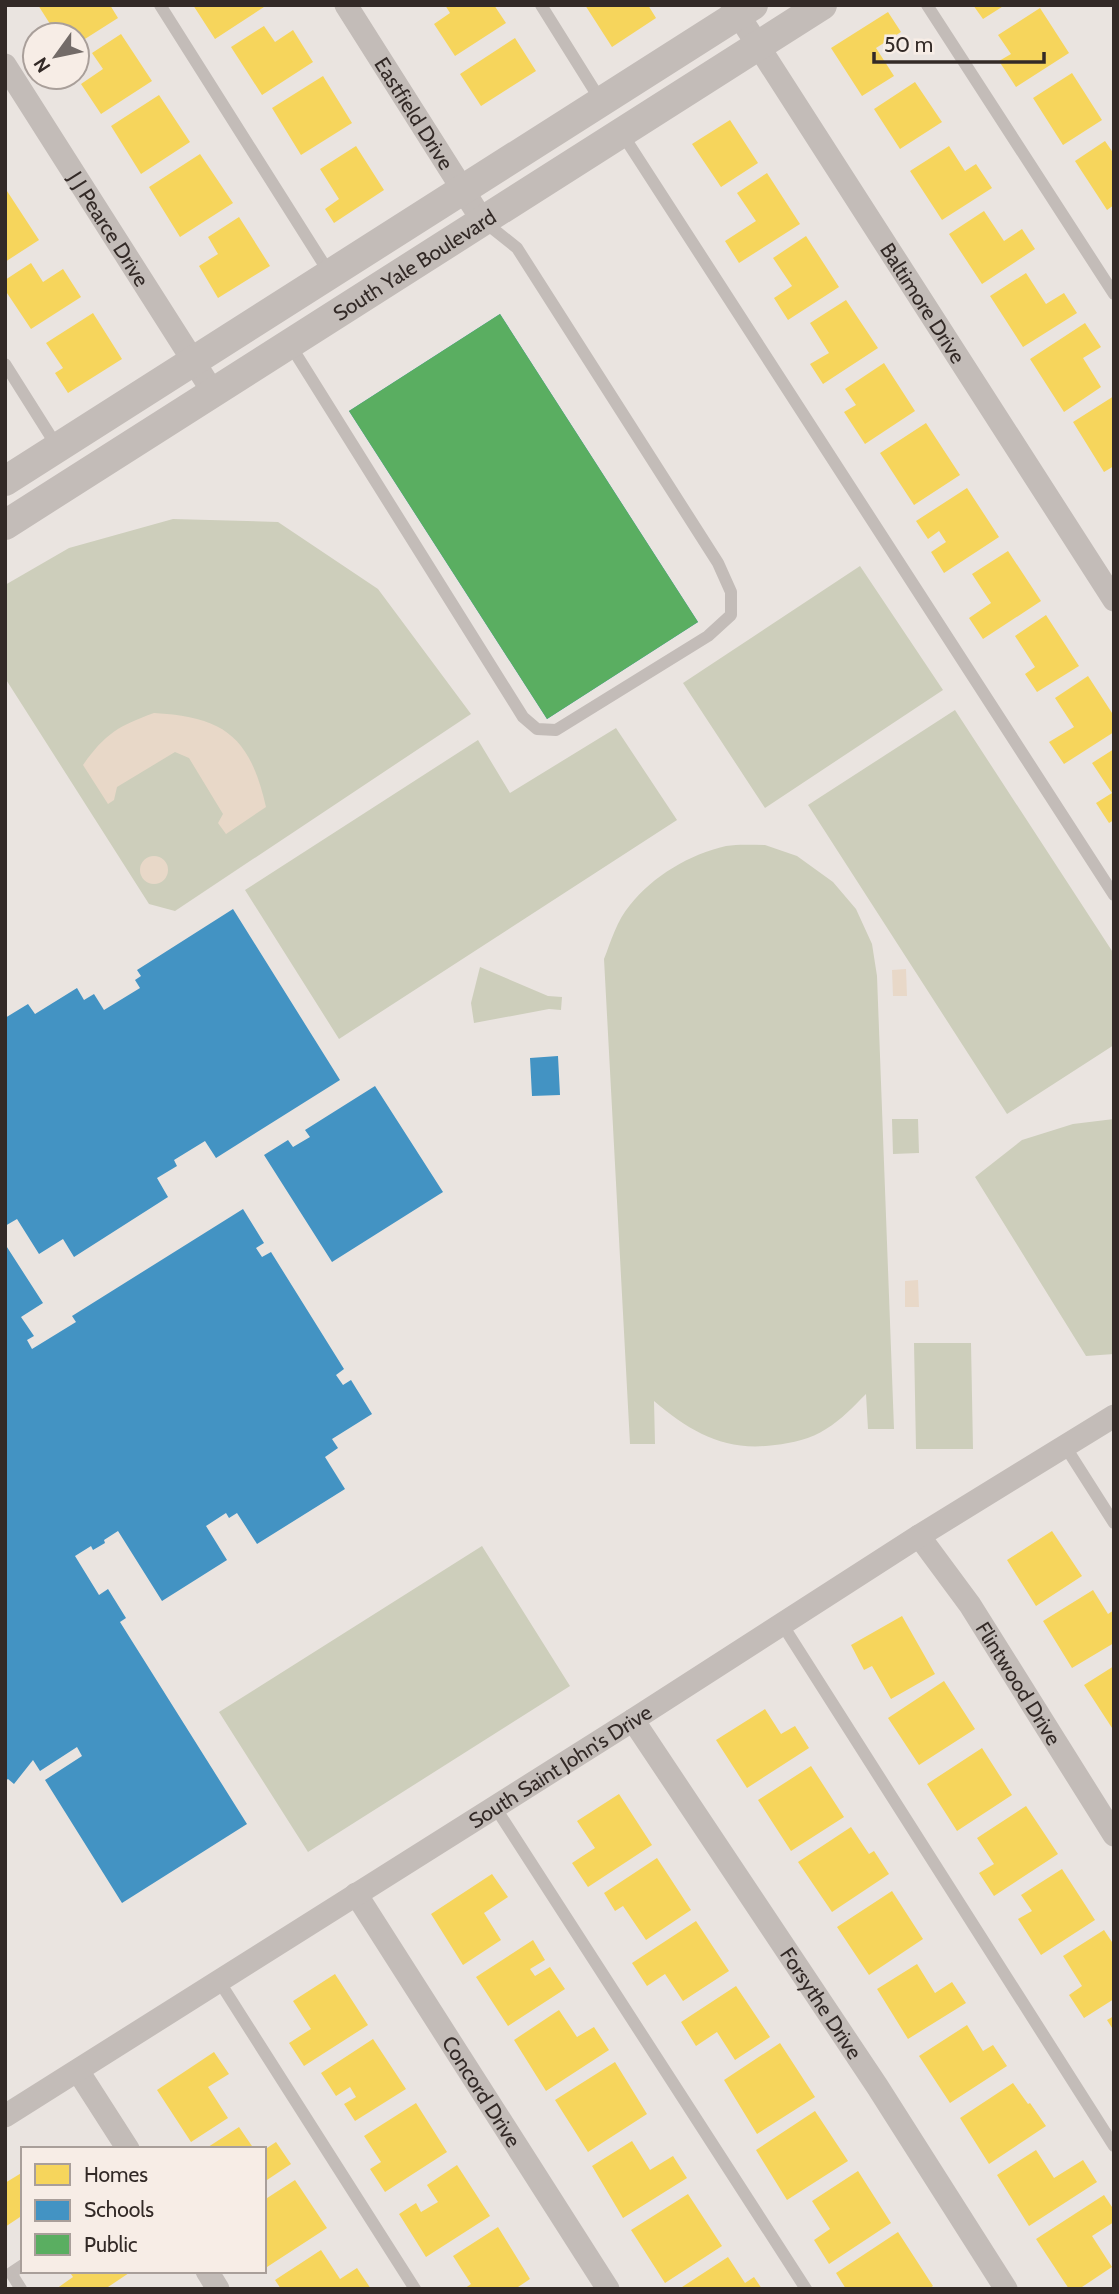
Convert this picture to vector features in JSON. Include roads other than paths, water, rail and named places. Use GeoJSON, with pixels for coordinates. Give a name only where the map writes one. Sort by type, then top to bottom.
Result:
{"type":"FeatureCollection","features":[{"type":"Feature","properties":{"kind":"street","name":"Eastfield Drive"},"geometry":{"type":"LineString","coordinates":[[346,5],[482,220]]}},
{"type":"Feature","properties":{"kind":"street","name":"South Yale Boulevard"},"geometry":{"type":"LineString","coordinates":[[5,525],[822,5]]}},
{"type":"Feature","properties":{"kind":"street","name":"South Yale Boulevard"},"geometry":{"type":"LineString","coordinates":[[5,481],[601,101],[741,8]]}},
{"type":"Feature","properties":{"kind":"street","name":"Baltimore Drive"},"geometry":{"type":"LineString","coordinates":[[741,8],[758,46],[1114,600]]}},
{"type":"Feature","properties":{"kind":"street","name":"J J Pearce Drive"},"geometry":{"type":"LineString","coordinates":[[5,65],[213,392]]}},
{"type":"Feature","properties":{"kind":"street","name":"South Saint John's Drive"},"geometry":{"type":"LineString","coordinates":[[5,2116],[633,1720],[919,1536],[1114,1416]]}},
{"type":"Feature","properties":{"kind":"street","name":"Flintwood Drive"},"geometry":{"type":"LineString","coordinates":[[919,1536],[970,1605],[1114,1835]]}},
{"type":"Feature","properties":{"kind":"street","name":"Forsythe Drive"},"geometry":{"type":"LineString","coordinates":[[633,1720],[870,2075],[1006,2289]]}},
{"type":"Feature","properties":{"kind":"street","name":"Concord Drive"},"geometry":{"type":"LineString","coordinates":[[356,1894],[608,2289]]}},
{"type":"Feature","properties":{"kind":"street"},"geometry":{"type":"LineString","coordinates":[[78,2071],[127,2147]]}},
{"type":"Feature","properties":{"kind":"street"},"geometry":{"type":"LineString","coordinates":[[207,2273],[218,2289]]}},
{"type":"Feature","properties":{"kind":"lane"},"geometry":{"type":"LineString","coordinates":[[160,5],[330,274]]}},
{"type":"Feature","properties":{"kind":"lane"},"geometry":{"type":"LineString","coordinates":[[541,5],[601,101]]}},
{"type":"Feature","properties":{"kind":"lane"},"geometry":{"type":"LineString","coordinates":[[927,5],[1114,295]]}},
{"type":"Feature","properties":{"kind":"lane"},"geometry":{"type":"LineString","coordinates":[[621,132],[1114,895]]}},
{"type":"Feature","properties":{"kind":"lane"},"geometry":{"type":"LineString","coordinates":[[289,343],[523,716],[537,729],[556,730],[708,636],[731,615],[731,592],[718,563],[517,248],[482,220]]}},
{"type":"Feature","properties":{"kind":"lane"},"geometry":{"type":"LineString","coordinates":[[5,364],[58,448]]}},
{"type":"Feature","properties":{"kind":"lane"},"geometry":{"type":"LineString","coordinates":[[1065,1446],[1114,1522]]}},
{"type":"Feature","properties":{"kind":"lane"},"geometry":{"type":"LineString","coordinates":[[782,1624],[1114,2146]]}},
{"type":"Feature","properties":{"kind":"lane"},"geometry":{"type":"LineString","coordinates":[[495,1807],[806,2289]]}},
{"type":"Feature","properties":{"kind":"lane"},"geometry":{"type":"LineString","coordinates":[[219,1981],[415,2289]]}},
{"type":"Feature","properties":{"kind":"lane"},"geometry":{"type":"LineString","coordinates":[[21,2266],[11,2273],[21,2289]]}}]}
